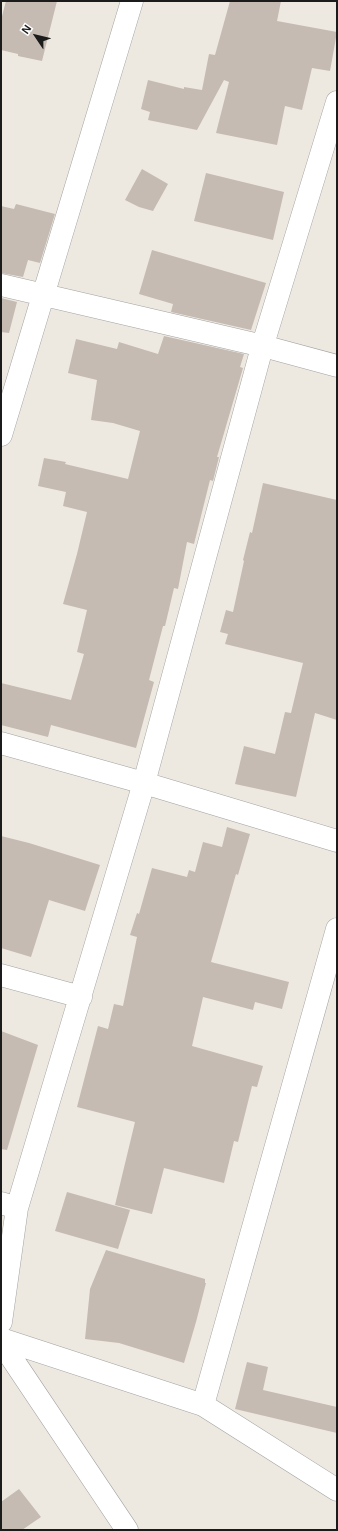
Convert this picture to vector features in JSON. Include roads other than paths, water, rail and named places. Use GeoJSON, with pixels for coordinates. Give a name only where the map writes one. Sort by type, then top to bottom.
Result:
{"type":"FeatureCollection","features":[{"type":"Feature","properties":{"kind":"street"},"geometry":{"type":"LineString","coordinates":[[1,434],[42,294],[132,1]]}},
{"type":"Feature","properties":{"kind":"street"},"geometry":{"type":"LineString","coordinates":[[1,1322],[9,1206],[81,997],[144,783],[263,346],[337,102]]}},
{"type":"Feature","properties":{"kind":"street"},"geometry":{"type":"LineString","coordinates":[[1,284],[263,346],[337,366]]}},
{"type":"Feature","properties":{"kind":"street"},"geometry":{"type":"LineString","coordinates":[[1,743],[144,783],[337,841]]}},
{"type":"Feature","properties":{"kind":"street"},"geometry":{"type":"LineString","coordinates":[[203,1405],[337,929]]}},
{"type":"Feature","properties":{"kind":"street"},"geometry":{"type":"LineString","coordinates":[[1,975],[81,997]]}},
{"type":"Feature","properties":{"kind":"street"},"geometry":{"type":"LineString","coordinates":[[1,1341],[203,1405],[337,1490]]}},
{"type":"Feature","properties":{"kind":"street"},"geometry":{"type":"LineString","coordinates":[[1,1341],[128,1530]]}}]}
